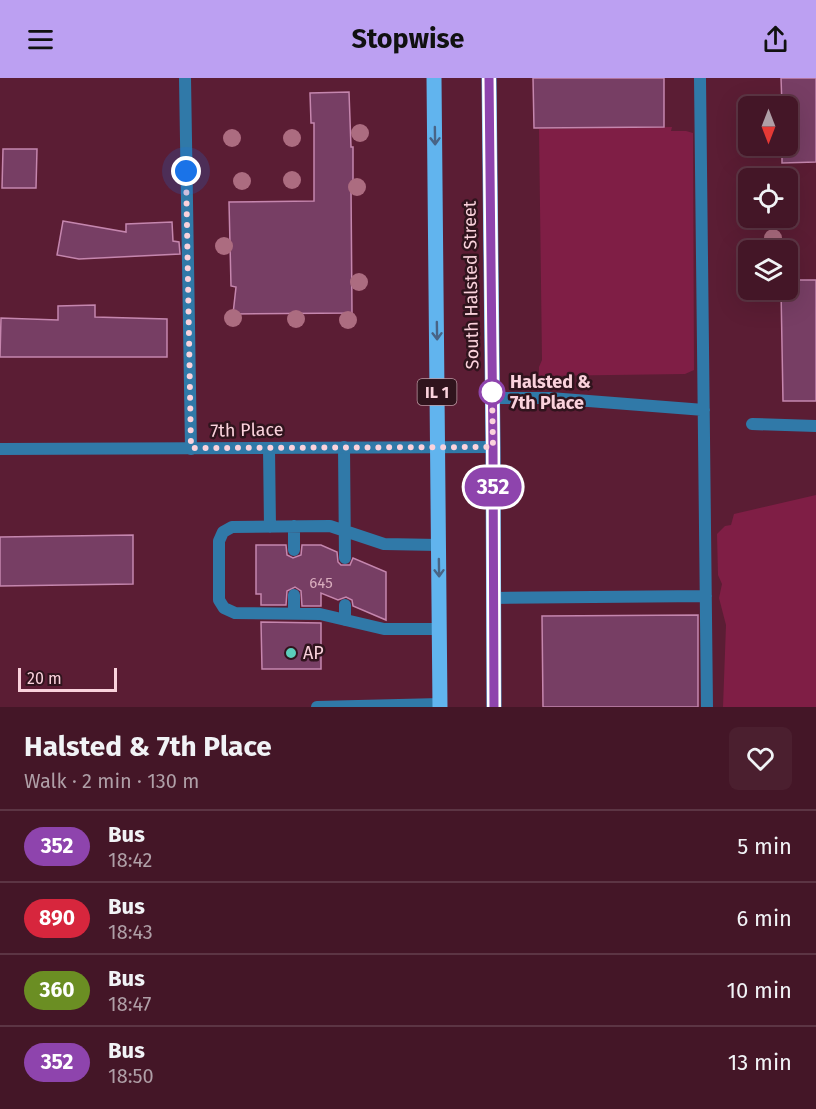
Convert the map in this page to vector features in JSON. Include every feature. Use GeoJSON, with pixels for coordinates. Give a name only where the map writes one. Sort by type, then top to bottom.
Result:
{"type":"FeatureCollection","features":[{"type":"Feature","properties":{"kind":"main road","name":"South Halsted Street"},"geometry":{"type":"LineString","coordinates":[[434,78],[440,706]]}},
{"type":"Feature","properties":{"kind":"main road","name":"South Halsted Street"},"geometry":{"type":"LineString","coordinates":[[489,78],[494,707]]}},
{"type":"Feature","properties":{"kind":"street"},"geometry":{"type":"LineString","coordinates":[[185,78],[191,448]]}},
{"type":"Feature","properties":{"kind":"street"},"geometry":{"type":"LineString","coordinates":[[700,78],[707,707]]}},
{"type":"Feature","properties":{"kind":"street"},"geometry":{"type":"LineString","coordinates":[[492,398],[550,398],[704,410]]}},
{"type":"Feature","properties":{"kind":"street"},"geometry":{"type":"LineString","coordinates":[[752,424],[816,426]]}},
{"type":"Feature","properties":{"kind":"street"},"geometry":{"type":"LineString","coordinates":[[344,447],[345,558]]}},
{"type":"Feature","properties":{"kind":"street","name":"7th Place"},"geometry":{"type":"LineString","coordinates":[[0,449],[493,447]]}},
{"type":"Feature","properties":{"kind":"street"},"geometry":{"type":"LineString","coordinates":[[269,448],[270,527]]}},
{"type":"Feature","properties":{"kind":"street"},"geometry":{"type":"LineString","coordinates":[[294,526],[294,550]]}},
{"type":"Feature","properties":{"kind":"street"},"geometry":{"type":"LineString","coordinates":[[438,545],[384,544],[330,526],[232,527],[223,532],[219,541],[219,600],[224,608],[235,613],[320,614],[384,629],[439,629]]}},
{"type":"Feature","properties":{"kind":"street"},"geometry":{"type":"LineString","coordinates":[[294,595],[294,613]]}},
{"type":"Feature","properties":{"kind":"street"},"geometry":{"type":"LineString","coordinates":[[493,598],[706,596]]}},
{"type":"Feature","properties":{"kind":"street"},"geometry":{"type":"LineString","coordinates":[[345,605],[345,620]]}},
{"type":"Feature","properties":{"kind":"street"},"geometry":{"type":"LineString","coordinates":[[317,707],[440,706]]}},
{"type":"Feature","properties":{"kind":"shaded area"},"geometry":{"type":"Polygon","coordinates":[[[672,127],[671,131],[693,133],[694,370],[685,374],[539,376],[542,360],[539,129],[672,127]]]}},
{"type":"Feature","properties":{"kind":"shaded area"},"geometry":{"type":"Polygon","coordinates":[[[816,495],[816,707],[723,707],[726,625],[719,598],[722,584],[718,575],[717,534],[725,526],[731,525],[734,514],[816,495]]]}},
{"type":"Feature","properties":{"kind":"building"},"geometry":{"type":"Polygon","coordinates":[[[533,78],[664,78],[664,127],[534,128],[533,78]]]}},
{"type":"Feature","properties":{"kind":"building"},"geometry":{"type":"Polygon","coordinates":[[[781,78],[816,78],[816,162],[782,163],[782,156],[798,156],[798,96],[782,96],[781,78]]]}},
{"type":"Feature","properties":{"kind":"building"},"geometry":{"type":"Polygon","coordinates":[[[349,92],[351,147],[353,147],[352,313],[233,314],[236,287],[231,286],[229,202],[314,201],[314,123],[311,123],[310,93],[349,92]]]}},
{"type":"Feature","properties":{"kind":"building"},"geometry":{"type":"Polygon","coordinates":[[[3,149],[37,149],[36,188],[2,188],[3,149]]]}},
{"type":"Feature","properties":{"kind":"building"},"geometry":{"type":"Polygon","coordinates":[[[63,221],[126,232],[126,224],[172,222],[173,241],[179,242],[180,254],[79,259],[57,255],[63,221]]]}},
{"type":"Feature","properties":{"kind":"building"},"geometry":{"type":"Polygon","coordinates":[[[798,280],[816,280],[816,401],[783,401],[781,300],[798,300],[798,280]]]}},
{"type":"Feature","properties":{"kind":"building"},"geometry":{"type":"Polygon","coordinates":[[[95,305],[95,317],[167,319],[167,357],[0,357],[1,318],[58,320],[58,306],[95,305]]]}},
{"type":"Feature","properties":{"kind":"building"},"geometry":{"type":"Polygon","coordinates":[[[133,535],[133,584],[0,586],[0,537],[133,535]]]}},
{"type":"Feature","properties":{"kind":"building","name":"AP"},"geometry":{"type":"Polygon","coordinates":[[[256,545],[286,545],[287,555],[293,558],[301,555],[302,545],[321,545],[337,552],[338,562],[341,565],[350,565],[353,558],[386,572],[386,620],[353,606],[352,600],[346,597],[338,600],[321,593],[321,606],[302,606],[301,591],[295,587],[287,591],[286,605],[261,605],[261,594],[256,594],[256,545]]]}},
{"type":"Feature","properties":{"kind":"building"},"geometry":{"type":"Polygon","coordinates":[[[698,615],[698,707],[543,707],[542,616],[698,615]]]}},
{"type":"Feature","properties":{"kind":"building","name":"AP"},"geometry":{"type":"Polygon","coordinates":[[[261,622],[321,623],[321,669],[262,669],[261,622]]]}},
{"type":"Feature","properties":{"kind":"bus line","name":"352"},"geometry":{"type":"LineString","coordinates":[[489,78],[494,707]]}},
{"type":"Feature","properties":{"kind":"place","name":"Halsted & 7th Place"},"geometry":{"type":"Point","coordinates":[492,392]}},
{"type":"Feature","properties":{"kind":"place","name":"AP"},"geometry":{"type":"Point","coordinates":[291,653]}},
{"type":"Feature","properties":{"kind":"route"},"geometry":{"type":"LineString","coordinates":[[186,171],[191,448],[493,447],[492,392]]}}]}
